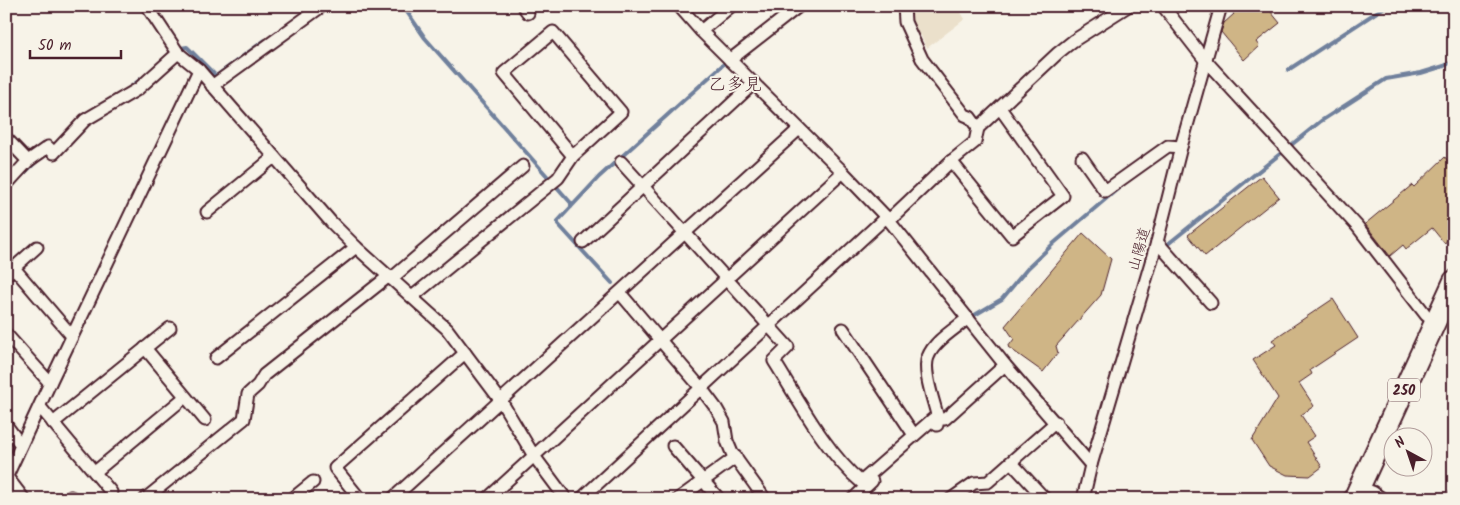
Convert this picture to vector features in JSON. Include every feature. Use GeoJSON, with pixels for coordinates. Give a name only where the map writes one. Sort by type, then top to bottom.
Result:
{"type":"FeatureCollection","features":[{"type":"Feature","properties":{"kind":"highway","name":"250"},"geometry":{"type":"LineString","coordinates":[[1356,494],[1454,281]]}},
{"type":"Feature","properties":{"kind":"street"},"geometry":{"type":"LineString","coordinates":[[212,86],[322,6]]}},
{"type":"Feature","properties":{"kind":"street"},"geometry":{"type":"LineString","coordinates":[[679,6],[701,31],[888,219],[1006,365],[1091,465]]}},
{"type":"Feature","properties":{"kind":"street"},"geometry":{"type":"LineString","coordinates":[[701,31],[731,6]]}},
{"type":"Feature","properties":{"kind":"street"},"geometry":{"type":"LineString","coordinates":[[730,60],[799,6]]}},
{"type":"Feature","properties":{"kind":"street"},"geometry":{"type":"LineString","coordinates":[[904,6],[905,22],[922,59],[978,128]]}},
{"type":"Feature","properties":{"kind":"street"},"geometry":{"type":"LineString","coordinates":[[581,499],[769,325],[951,161],[975,142],[978,128],[1058,53],[1073,40],[1128,6]]}},
{"type":"Feature","properties":{"kind":"street"},"geometry":{"type":"LineString","coordinates":[[1162,6],[1205,60],[1357,226],[1426,315],[1435,322]]}},
{"type":"Feature","properties":{"kind":"street","name":"山陽道"},"geometry":{"type":"LineString","coordinates":[[1083,499],[1091,465],[1157,242],[1181,147],[1221,6]]}},
{"type":"Feature","properties":{"kind":"street"},"geometry":{"type":"LineString","coordinates":[[151,8],[177,51],[199,70],[312,200],[356,247],[447,329],[501,401],[534,456],[566,499]]}},
{"type":"Feature","properties":{"kind":"street"},"geometry":{"type":"LineString","coordinates":[[412,297],[553,182],[573,156],[621,112],[553,32],[504,73],[573,156]]}},
{"type":"Feature","properties":{"kind":"street"},"geometry":{"type":"LineString","coordinates":[[6,185],[31,159],[48,147],[54,153],[84,120],[138,89],[177,51]]}},
{"type":"Feature","properties":{"kind":"street"},"geometry":{"type":"LineString","coordinates":[[24,499],[7,478],[72,336],[199,70]]}},
{"type":"Feature","properties":{"kind":"street"},"geometry":{"type":"LineString","coordinates":[[583,242],[754,83]]}},
{"type":"Feature","properties":{"kind":"street"},"geometry":{"type":"LineString","coordinates":[[951,161],[1012,236],[1063,196],[1000,108]]}},
{"type":"Feature","properties":{"kind":"street"},"geometry":{"type":"LineString","coordinates":[[392,499],[799,129]]}},
{"type":"Feature","properties":{"kind":"street"},"geometry":{"type":"LineString","coordinates":[[6,138],[31,159]]}},
{"type":"Feature","properties":{"kind":"street"},"geometry":{"type":"LineString","coordinates":[[1082,158],[1105,191],[1168,146],[1181,147]]}},
{"type":"Feature","properties":{"kind":"street"},"geometry":{"type":"LineString","coordinates":[[207,212],[274,157]]}},
{"type":"Feature","properties":{"kind":"street"},"geometry":{"type":"LineString","coordinates":[[621,162],[788,347],[774,361],[831,450],[860,482],[933,419],[944,419],[1006,365]]}},
{"type":"Feature","properties":{"kind":"street"},"geometry":{"type":"LineString","coordinates":[[145,499],[244,419],[248,394],[258,386],[264,375],[390,277],[523,166]]}},
{"type":"Feature","properties":{"kind":"street"},"geometry":{"type":"LineString","coordinates":[[487,499],[843,172]]}},
{"type":"Feature","properties":{"kind":"street"},"geometry":{"type":"LineString","coordinates":[[1157,242],[1211,303]]}},
{"type":"Feature","properties":{"kind":"street"},"geometry":{"type":"LineString","coordinates":[[216,358],[356,247]]}},
{"type":"Feature","properties":{"kind":"street"},"geometry":{"type":"LineString","coordinates":[[37,248],[10,272],[72,336]]}},
{"type":"Feature","properties":{"kind":"street"},"geometry":{"type":"LineString","coordinates":[[620,293],[716,408],[724,422],[727,441],[765,499]]}},
{"type":"Feature","properties":{"kind":"street"},"geometry":{"type":"LineString","coordinates":[[853,499],[863,488],[939,424],[926,368],[928,357],[943,338],[968,318]]}},
{"type":"Feature","properties":{"kind":"street"},"geometry":{"type":"LineString","coordinates":[[53,423],[170,328]]}},
{"type":"Feature","properties":{"kind":"street"},"geometry":{"type":"LineString","coordinates":[[843,329],[914,435]]}},
{"type":"Feature","properties":{"kind":"street"},"geometry":{"type":"LineString","coordinates":[[6,334],[50,383]]}},
{"type":"Feature","properties":{"kind":"street"},"geometry":{"type":"LineString","coordinates":[[145,348],[205,420]]}},
{"type":"Feature","properties":{"kind":"street"},"geometry":{"type":"LineString","coordinates":[[360,499],[335,468],[465,353]]}},
{"type":"Feature","properties":{"kind":"street"},"geometry":{"type":"LineString","coordinates":[[95,472],[185,397]]}},
{"type":"Feature","properties":{"kind":"street"},"geometry":{"type":"LineString","coordinates":[[40,407],[111,492]]}},
{"type":"Feature","properties":{"kind":"street"},"geometry":{"type":"LineString","coordinates":[[959,497],[974,483],[988,482],[1056,422]]}},
{"type":"Feature","properties":{"kind":"street"},"geometry":{"type":"LineString","coordinates":[[6,425],[21,445]]}},
{"type":"Feature","properties":{"kind":"street"},"geometry":{"type":"LineString","coordinates":[[673,446],[719,499]]}},
{"type":"Feature","properties":{"kind":"street"},"geometry":{"type":"LineString","coordinates":[[678,499],[736,457]]}},
{"type":"Feature","properties":{"kind":"street"},"geometry":{"type":"LineString","coordinates":[[1011,462],[1045,499]]}},
{"type":"Feature","properties":{"kind":"street"},"geometry":{"type":"LineString","coordinates":[[292,499],[313,482]]}},
{"type":"Feature","properties":{"kind":"street"},"geometry":{"type":"LineString","coordinates":[[1356,494],[1372,494],[1379,499]]}},
{"type":"Feature","properties":{"kind":"shaded area"},"geometry":{"type":"Polygon","coordinates":[[[908,6],[957,6],[965,19],[927,48],[921,36],[912,26],[908,6]]]}},
{"type":"Feature","properties":{"kind":"building"},"geometry":{"type":"Polygon","coordinates":[[[1236,6],[1279,6],[1271,12],[1280,23],[1256,42],[1259,46],[1244,60],[1221,32],[1224,23],[1234,14],[1231,10],[1236,6]]]}},
{"type":"Feature","properties":{"kind":"building"},"geometry":{"type":"Polygon","coordinates":[[[1445,157],[1454,169],[1454,224],[1445,244],[1432,228],[1406,249],[1403,245],[1390,256],[1365,224],[1412,185],[1414,187],[1445,157]]]}},
{"type":"Feature","properties":{"kind":"building"},"geometry":{"type":"Polygon","coordinates":[[[1262,176],[1279,197],[1205,256],[1188,235],[1262,176]]]}},
{"type":"Feature","properties":{"kind":"building"},"geometry":{"type":"Polygon","coordinates":[[[1083,233],[1111,259],[1101,295],[1056,346],[1058,353],[1043,372],[1008,347],[1014,339],[1005,326],[1083,233]]]}},
{"type":"Feature","properties":{"kind":"building"},"geometry":{"type":"Polygon","coordinates":[[[1333,299],[1358,338],[1310,370],[1312,374],[1299,383],[1314,406],[1301,415],[1315,436],[1306,442],[1322,467],[1310,476],[1287,475],[1269,466],[1252,440],[1278,398],[1253,360],[1276,345],[1272,340],[1333,299]]]}},
{"type":"Feature","properties":{"kind":"waterway"},"geometry":{"type":"LineString","coordinates":[[403,6],[425,38],[571,203],[571,207],[558,221],[558,224],[612,283]]}},
{"type":"Feature","properties":{"kind":"waterway"},"geometry":{"type":"LineString","coordinates":[[1288,70],[1386,6]]}},
{"type":"Feature","properties":{"kind":"waterway"},"geometry":{"type":"LineString","coordinates":[[177,50],[187,47],[216,76],[265,40]]}},
{"type":"Feature","properties":{"kind":"waterway"},"geometry":{"type":"LineString","coordinates":[[1168,244],[1321,121],[1386,79],[1421,73],[1454,61]]}},
{"type":"Feature","properties":{"kind":"waterway"},"geometry":{"type":"LineString","coordinates":[[571,207],[599,177],[726,62]]}},
{"type":"Feature","properties":{"kind":"waterway"},"geometry":{"type":"LineString","coordinates":[[128,89],[142,78]]}},
{"type":"Feature","properties":{"kind":"waterway"},"geometry":{"type":"LineString","coordinates":[[20,177],[37,161]]}},
{"type":"Feature","properties":{"kind":"waterway"},"geometry":{"type":"LineString","coordinates":[[973,316],[1002,299],[1028,268],[1053,244],[1121,186]]}},
{"type":"Feature","properties":{"kind":"district","name":"乙多見"},"geometry":{"type":"Point","coordinates":[735,84]}}]}
